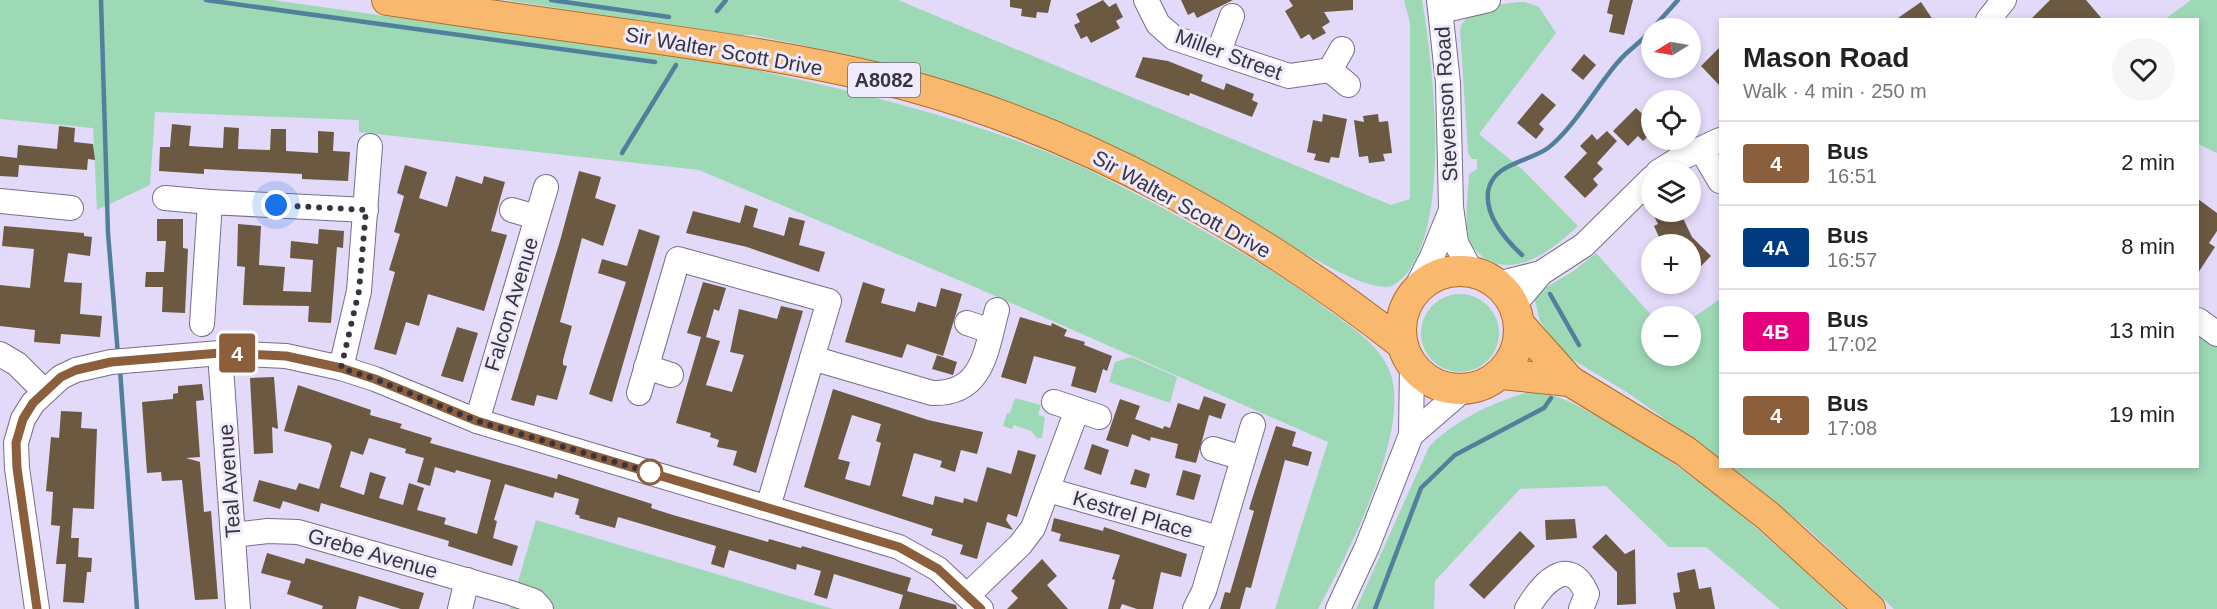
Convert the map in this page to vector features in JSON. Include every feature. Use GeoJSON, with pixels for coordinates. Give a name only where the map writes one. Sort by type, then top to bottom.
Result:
{"type":"FeatureCollection","features":[{"type":"Feature","properties":{"kind":"main road","name":"Sir Walter Scott Drive"},"geometry":{"type":"LineString","coordinates":[[387,0],[751,52],[906,85],[1005,117],[1107,160],[1221,221],[1337,293],[1407,354]]}},
{"type":"Feature","properties":{"kind":"main road"},"geometry":{"type":"LineString","coordinates":[[1407,354],[1403,314],[1411,298],[1430,279],[1449,272],[1501,297],[1570,381],[1685,451],[1768,516],[1870,609]]}},
{"type":"Feature","properties":{"kind":"main road","name":"Sir Walter Scott Drive"},"geometry":{"type":"LineString","coordinates":[[1337,293],[1378,303],[1411,298]]}},
{"type":"Feature","properties":{"kind":"main road"},"geometry":{"type":"LineString","coordinates":[[1464,390],[1484,385],[1501,374],[1518,345],[1501,297]]}},
{"type":"Feature","properties":{"kind":"main road","name":"A8082"},"geometry":{"type":"LineString","coordinates":[[1407,354],[1432,382],[1464,390]]}},
{"type":"Feature","properties":{"kind":"main road"},"geometry":{"type":"LineString","coordinates":[[1501,374],[1570,381]]}},
{"type":"Feature","properties":{"kind":"street","name":"Miller Street"},"geometry":{"type":"LineString","coordinates":[[1146,0],[1158,24],[1174,38],[1219,51],[1288,76],[1339,78],[1342,49]]}},
{"type":"Feature","properties":{"kind":"street"},"geometry":{"type":"LineString","coordinates":[[1440,6],[1488,0]]}},
{"type":"Feature","properties":{"kind":"street"},"geometry":{"type":"LineString","coordinates":[[1990,18],[2004,0]]}},
{"type":"Feature","properties":{"kind":"street","name":"Stevenson Road"},"geometry":{"type":"LineString","coordinates":[[1440,6],[1448,83],[1451,207],[1456,243],[1501,297]]}},
{"type":"Feature","properties":{"kind":"street"},"geometry":{"type":"LineString","coordinates":[[1219,51],[1232,16]]}},
{"type":"Feature","properties":{"kind":"street"},"geometry":{"type":"LineString","coordinates":[[1678,162],[1711,145],[1719,177]]}},
{"type":"Feature","properties":{"kind":"street"},"geometry":{"type":"LineString","coordinates":[[341,368],[359,291],[370,146]]}},
{"type":"Feature","properties":{"kind":"street","name":"Falcon Avenue"},"geometry":{"type":"LineString","coordinates":[[477,421],[546,187]]}},
{"type":"Feature","properties":{"kind":"street"},"geometry":{"type":"LineString","coordinates":[[1501,297],[1584,245],[1641,189]]}},
{"type":"Feature","properties":{"kind":"street"},"geometry":{"type":"LineString","coordinates":[[165,198],[366,210]]}},
{"type":"Feature","properties":{"kind":"street"},"geometry":{"type":"LineString","coordinates":[[0,201],[56,199]]}},
{"type":"Feature","properties":{"kind":"street"},"geometry":{"type":"LineString","coordinates":[[202,324],[210,202]]}},
{"type":"Feature","properties":{"kind":"street","name":"Stevenson Road"},"geometry":{"type":"LineString","coordinates":[[1411,298],[1432,257],[1451,207]]}},
{"type":"Feature","properties":{"kind":"street"},"geometry":{"type":"LineString","coordinates":[[513,210],[536,217]]}},
{"type":"Feature","properties":{"kind":"street"},"geometry":{"type":"LineString","coordinates":[[639,393],[678,259],[830,295],[768,507]]}},
{"type":"Feature","properties":{"kind":"street"},"geometry":{"type":"LineString","coordinates":[[812,358],[932,393],[946,393],[976,377],[994,320],[967,323]]}},
{"type":"Feature","properties":{"kind":"street"},"geometry":{"type":"LineString","coordinates":[[2199,321],[2217,334]]}},
{"type":"Feature","properties":{"kind":"street"},"geometry":{"type":"LineString","coordinates":[[37,609],[17,468],[16,443],[23,419],[44,391],[61,377],[76,370],[93,366],[220,353],[286,356],[341,368],[375,379],[477,421],[899,547],[938,569],[974,602]]}},
{"type":"Feature","properties":{"kind":"street","name":"Teal Avenue"},"geometry":{"type":"LineString","coordinates":[[220,353],[238,609]]}},
{"type":"Feature","properties":{"kind":"street"},"geometry":{"type":"LineString","coordinates":[[0,354],[17,364],[44,391]]}},
{"type":"Feature","properties":{"kind":"street"},"geometry":{"type":"LineString","coordinates":[[1338,609],[1367,547],[1411,435],[1407,354]]}},
{"type":"Feature","properties":{"kind":"street"},"geometry":{"type":"LineString","coordinates":[[646,367],[671,375]]}},
{"type":"Feature","properties":{"kind":"street"},"geometry":{"type":"LineString","coordinates":[[1411,435],[1464,390]]}},
{"type":"Feature","properties":{"kind":"street","name":"Kestrel Place"},"geometry":{"type":"LineString","coordinates":[[974,602],[1033,528],[1077,409]]}},
{"type":"Feature","properties":{"kind":"street","name":"Kestrel Place"},"geometry":{"type":"LineString","coordinates":[[1195,609],[1204,591],[1253,425]]}},
{"type":"Feature","properties":{"kind":"street"},"geometry":{"type":"LineString","coordinates":[[1213,449],[1243,458]]}},
{"type":"Feature","properties":{"kind":"street","name":"Kestrel Place"},"geometry":{"type":"LineString","coordinates":[[1048,490],[1219,538]]}},
{"type":"Feature","properties":{"kind":"street","name":"Grebe Avenue"},"geometry":{"type":"LineString","coordinates":[[233,535],[268,531],[298,532],[511,593],[534,601],[541,609]]}},
{"type":"Feature","properties":{"kind":"street"},"geometry":{"type":"LineString","coordinates":[[1527,609],[1536,594],[1551,578],[1560,574],[1573,575],[1582,582],[1587,594],[1581,609]]}},
{"type":"Feature","properties":{"kind":"street"},"geometry":{"type":"LineString","coordinates":[[460,609],[468,580]]}},
{"type":"Feature","properties":{"kind":"green space"},"geometry":{"type":"Polygon","coordinates":[[[0,0],[272,0],[633,51],[650,50],[687,54],[881,99],[1014,140],[1090,171],[1224,242],[1305,293],[1371,343],[1390,372],[1394,397],[1392,427],[1373,493],[1359,527],[1318,609],[1275,609],[1328,442],[968,284],[699,170],[359,132],[359,120],[155,112],[150,185],[97,210],[93,128],[0,119],[0,0]]]}},
{"type":"Feature","properties":{"kind":"green space"},"geometry":{"type":"Polygon","coordinates":[[[505,0],[898,0],[1391,205],[1410,199],[1410,23],[1404,0],[1422,0],[1431,66],[1435,152],[1433,196],[1425,234],[1412,266],[1392,286],[1377,286],[1334,269],[1224,204],[1130,155],[1034,111],[968,87],[888,64],[752,35],[737,35],[505,0]]]}},
{"type":"Feature","properties":{"kind":"green space"},"geometry":{"type":"Polygon","coordinates":[[[2191,0],[2217,0],[2217,153],[2199,144],[2199,18],[2166,18],[2191,0]]]}},
{"type":"Feature","properties":{"kind":"green space"},"geometry":{"type":"Polygon","coordinates":[[[1525,2],[1539,7],[1556,33],[1479,134],[1523,170],[1578,226],[1546,252],[1522,263],[1509,265],[1496,263],[1483,257],[1476,251],[1469,239],[1467,215],[1469,174],[1477,169],[1477,159],[1472,159],[1468,153],[1460,30],[1463,23],[1477,12],[1497,5],[1525,2]]]}},
{"type":"Feature","properties":{"kind":"green space"},"geometry":{"type":"Polygon","coordinates":[[[1596,253],[1643,306],[1641,306],[1641,366],[1701,366],[1701,312],[1719,300],[1719,457],[1628,393],[1565,355],[1540,321],[1535,301],[1537,293],[1575,270],[1596,253]]]}},
{"type":"Feature","properties":{"kind":"green space"},"geometry":{"type":"Polygon","coordinates":[[[1452,294],[1468,294],[1482,300],[1493,311],[1499,325],[1499,341],[1493,355],[1482,366],[1468,372],[1452,372],[1438,366],[1427,355],[1421,341],[1421,325],[1427,311],[1438,300],[1452,294]]]}},
{"type":"Feature","properties":{"kind":"green space"},"geometry":{"type":"Polygon","coordinates":[[[2199,333],[2217,346],[2217,609],[1894,609],[1809,530],[1733,468],[2199,468],[2199,333]]]}},
{"type":"Feature","properties":{"kind":"green space"},"geometry":{"type":"Polygon","coordinates":[[[1131,357],[1177,377],[1170,403],[1109,382],[1115,362],[1131,357]]]}},
{"type":"Feature","properties":{"kind":"green space"},"geometry":{"type":"Polygon","coordinates":[[[1534,391],[1559,397],[1582,408],[1631,435],[1664,457],[1758,529],[1845,609],[1780,609],[1706,547],[1669,547],[1606,486],[1520,489],[1435,581],[1434,609],[1356,609],[1429,447],[1450,428],[1478,412],[1507,399],[1534,391]]]}},
{"type":"Feature","properties":{"kind":"green space"},"geometry":{"type":"Polygon","coordinates":[[[1015,398],[1041,405],[1038,415],[1045,417],[1042,438],[1037,438],[1031,431],[1014,425],[1012,429],[1003,426],[1015,398]]]}},
{"type":"Feature","properties":{"kind":"green space"},"geometry":{"type":"Polygon","coordinates":[[[536,520],[833,609],[510,609],[536,520]]]}},
{"type":"Feature","properties":{"kind":"building"},"geometry":{"type":"Polygon","coordinates":[[[1010,0],[1051,0],[1048,13],[1037,12],[1036,18],[1021,16],[1022,9],[1010,7],[1010,0]]]}},
{"type":"Feature","properties":{"kind":"building"},"geometry":{"type":"Polygon","coordinates":[[[1103,0],[1109,7],[1116,3],[1123,17],[1116,21],[1120,28],[1091,43],[1087,36],[1081,39],[1074,25],[1080,22],[1076,14],[1103,0]]]}},
{"type":"Feature","properties":{"kind":"building"},"geometry":{"type":"Polygon","coordinates":[[[1181,0],[1233,0],[1197,18],[1194,12],[1188,15],[1181,0]]]}},
{"type":"Feature","properties":{"kind":"building"},"geometry":{"type":"Polygon","coordinates":[[[1289,0],[1353,0],[1353,10],[1324,12],[1330,22],[1322,27],[1326,33],[1313,40],[1309,34],[1301,39],[1285,11],[1293,6],[1289,0]]]}},
{"type":"Feature","properties":{"kind":"building"},"geometry":{"type":"Polygon","coordinates":[[[1610,0],[1633,0],[1624,35],[1609,32],[1613,15],[1607,13],[1610,0]]]}},
{"type":"Feature","properties":{"kind":"building"},"geometry":{"type":"Polygon","coordinates":[[[2050,0],[2086,0],[2101,18],[2032,18],[2050,0]]]}},
{"type":"Feature","properties":{"kind":"building"},"geometry":{"type":"Polygon","coordinates":[[[1921,2],[1932,18],[1898,18],[1921,2]]]}},
{"type":"Feature","properties":{"kind":"building"},"geometry":{"type":"Polygon","coordinates":[[[1719,48],[1719,85],[1701,66],[1719,48]]]}},
{"type":"Feature","properties":{"kind":"building"},"geometry":{"type":"Polygon","coordinates":[[[1584,54],[1596,65],[1583,80],[1571,70],[1584,54]]]}},
{"type":"Feature","properties":{"kind":"building"},"geometry":{"type":"Polygon","coordinates":[[[1143,57],[1168,61],[1203,75],[1201,81],[1224,90],[1226,83],[1254,94],[1252,100],[1258,103],[1252,117],[1190,93],[1189,96],[1135,77],[1143,57]]]}},
{"type":"Feature","properties":{"kind":"building"},"geometry":{"type":"Polygon","coordinates":[[[1542,93],[1556,105],[1539,124],[1544,129],[1536,139],[1517,123],[1542,93]]]}},
{"type":"Feature","properties":{"kind":"building"},"geometry":{"type":"Polygon","coordinates":[[[1636,108],[1641,113],[1641,139],[1638,136],[1628,146],[1613,131],[1636,108]]]}},
{"type":"Feature","properties":{"kind":"building"},"geometry":{"type":"Polygon","coordinates":[[[1323,114],[1347,119],[1339,158],[1331,157],[1329,163],[1314,160],[1316,154],[1307,152],[1313,120],[1322,122],[1323,114]]]}},
{"type":"Feature","properties":{"kind":"building"},"geometry":{"type":"Polygon","coordinates":[[[1378,114],[1379,122],[1388,121],[1392,153],[1383,154],[1385,161],[1369,163],[1368,156],[1359,157],[1354,120],[1364,122],[1363,116],[1378,114]]]}},
{"type":"Feature","properties":{"kind":"building"},"geometry":{"type":"Polygon","coordinates":[[[172,124],[191,126],[189,146],[223,148],[224,127],[239,128],[238,149],[270,150],[271,129],[286,129],[286,151],[318,153],[318,131],[334,132],[333,151],[350,152],[348,181],[302,179],[302,174],[204,169],[204,174],[159,171],[160,147],[170,147],[172,124]]]}},
{"type":"Feature","properties":{"kind":"building"},"geometry":{"type":"Polygon","coordinates":[[[59,126],[75,128],[74,142],[93,144],[95,160],[88,159],[87,170],[19,165],[18,177],[0,176],[0,156],[17,158],[18,145],[57,149],[59,126]]]}},
{"type":"Feature","properties":{"kind":"building"},"geometry":{"type":"Polygon","coordinates":[[[1607,131],[1617,141],[1597,163],[1603,169],[1593,179],[1598,185],[1585,198],[1564,177],[1587,153],[1580,146],[1592,134],[1597,140],[1607,131]]]}},
{"type":"Feature","properties":{"kind":"building"},"geometry":{"type":"Polygon","coordinates":[[[405,165],[427,172],[419,198],[447,207],[456,176],[482,184],[484,176],[505,182],[491,231],[507,235],[484,311],[428,294],[419,326],[406,322],[396,355],[374,349],[395,272],[389,270],[400,234],[394,232],[404,196],[397,193],[405,165]]]}},
{"type":"Feature","properties":{"kind":"building"},"geometry":{"type":"Polygon","coordinates":[[[579,171],[601,177],[595,198],[616,205],[603,246],[582,238],[560,322],[572,326],[563,360],[563,365],[567,366],[557,400],[537,395],[534,406],[511,400],[579,171]]]}},
{"type":"Feature","properties":{"kind":"building"},"geometry":{"type":"Polygon","coordinates":[[[2199,200],[2217,213],[2217,231],[2209,243],[2215,247],[2199,271],[2199,200]]]}},
{"type":"Feature","properties":{"kind":"building"},"geometry":{"type":"Polygon","coordinates":[[[745,205],[758,209],[753,227],[784,236],[789,217],[805,221],[799,245],[825,252],[819,272],[747,247],[686,233],[693,211],[740,223],[745,205]]]}},
{"type":"Feature","properties":{"kind":"building"},"geometry":{"type":"Polygon","coordinates":[[[157,219],[183,219],[183,248],[188,249],[185,313],[162,312],[163,287],[145,287],[146,272],[164,272],[166,241],[157,241],[157,219]]]}},
{"type":"Feature","properties":{"kind":"building"},"geometry":{"type":"Polygon","coordinates":[[[1657,222],[1685,222],[1691,234],[1658,234],[1654,226],[1658,224],[1657,222]]]}},
{"type":"Feature","properties":{"kind":"building"},"geometry":{"type":"Polygon","coordinates":[[[238,224],[261,226],[259,265],[285,267],[283,291],[311,292],[313,260],[290,258],[291,241],[318,244],[319,229],[344,231],[343,248],[337,247],[331,323],[308,322],[309,306],[243,305],[245,267],[237,266],[238,224]]]}},
{"type":"Feature","properties":{"kind":"building"},"geometry":{"type":"Polygon","coordinates":[[[4,226],[84,233],[84,236],[92,237],[90,256],[68,253],[64,282],[82,283],[80,314],[102,316],[100,337],[61,334],[60,344],[34,342],[35,330],[0,326],[0,285],[30,288],[34,249],[2,246],[4,226]]]}},
{"type":"Feature","properties":{"kind":"building"},"geometry":{"type":"Polygon","coordinates":[[[639,229],[660,236],[612,402],[589,394],[626,282],[598,273],[602,259],[627,266],[639,229]]]}},
{"type":"Feature","properties":{"kind":"building"},"geometry":{"type":"Polygon","coordinates":[[[1701,246],[1711,256],[1701,266],[1701,246]]]}},
{"type":"Feature","properties":{"kind":"building"},"geometry":{"type":"Polygon","coordinates":[[[703,282],[726,288],[719,311],[714,309],[706,337],[720,341],[706,385],[732,392],[744,355],[730,352],[739,309],[777,319],[781,306],[803,311],[756,473],[733,465],[737,451],[717,447],[719,440],[710,437],[711,433],[676,423],[701,337],[687,333],[703,282]]]}},
{"type":"Feature","properties":{"kind":"building"},"geometry":{"type":"Polygon","coordinates":[[[863,282],[885,289],[881,303],[915,312],[918,302],[936,307],[941,288],[962,294],[943,356],[907,344],[902,358],[845,342],[863,282]]]}},
{"type":"Feature","properties":{"kind":"building"},"geometry":{"type":"Polygon","coordinates":[[[1020,317],[1051,326],[1052,323],[1067,330],[1064,336],[1085,342],[1084,345],[1112,356],[1107,371],[1103,369],[1096,393],[1071,386],[1076,367],[1034,356],[1026,384],[1001,377],[1020,317]]]}},
{"type":"Feature","properties":{"kind":"building"},"geometry":{"type":"Polygon","coordinates":[[[457,327],[478,333],[463,382],[441,376],[457,327]]]}},
{"type":"Feature","properties":{"kind":"building"},"geometry":{"type":"Polygon","coordinates":[[[937,355],[957,362],[953,375],[932,369],[937,355]]]}},
{"type":"Feature","properties":{"kind":"building"},"geometry":{"type":"Polygon","coordinates":[[[274,377],[278,429],[272,427],[273,453],[254,454],[250,378],[274,377]]]}},
{"type":"Feature","properties":{"kind":"building"},"geometry":{"type":"Polygon","coordinates":[[[202,384],[204,400],[196,401],[200,457],[186,458],[200,462],[204,512],[211,511],[218,599],[195,600],[182,480],[162,481],[161,472],[147,473],[142,402],[173,399],[173,394],[178,393],[178,386],[202,384]]]}},
{"type":"Feature","properties":{"kind":"building"},"geometry":{"type":"Polygon","coordinates":[[[298,385],[371,410],[370,415],[402,424],[400,428],[432,438],[430,443],[557,479],[558,474],[652,504],[651,508],[673,515],[768,542],[769,539],[801,548],[802,546],[911,578],[907,591],[956,605],[957,609],[899,609],[903,595],[834,574],[827,599],[814,595],[821,571],[797,564],[796,570],[729,550],[724,568],[711,564],[716,546],[618,517],[615,528],[579,518],[580,516],[575,514],[579,499],[555,492],[553,498],[505,484],[494,520],[497,521],[493,538],[518,546],[512,566],[448,546],[449,541],[321,503],[319,512],[283,501],[280,509],[253,501],[259,480],[296,490],[299,483],[319,489],[332,446],[330,443],[284,431],[298,385]],[[369,438],[363,455],[351,451],[340,487],[364,495],[370,472],[386,477],[379,498],[403,505],[409,483],[424,488],[417,510],[446,518],[444,524],[477,534],[491,480],[456,470],[455,473],[435,467],[430,486],[417,482],[424,458],[405,453],[406,449],[369,438]]]}},
{"type":"Feature","properties":{"kind":"building"},"geometry":{"type":"Polygon","coordinates":[[[833,389],[928,420],[983,432],[977,454],[961,450],[955,472],[940,467],[942,461],[914,453],[902,496],[933,505],[935,496],[963,503],[964,498],[977,502],[987,467],[1011,474],[1018,450],[1036,455],[1017,517],[1008,514],[1006,520],[1013,530],[987,522],[977,559],[960,554],[963,545],[931,535],[933,529],[804,487],[833,389]],[[852,415],[838,459],[850,462],[845,479],[870,486],[881,443],[876,441],[881,424],[852,415]]]}},
{"type":"Feature","properties":{"kind":"building"},"geometry":{"type":"Polygon","coordinates":[[[1204,396],[1226,404],[1221,419],[1209,415],[1196,463],[1175,458],[1178,444],[1151,437],[1150,441],[1132,434],[1128,447],[1106,440],[1120,399],[1140,406],[1135,419],[1163,429],[1164,426],[1170,428],[1178,403],[1199,410],[1204,396]]]}},
{"type":"Feature","properties":{"kind":"building"},"geometry":{"type":"Polygon","coordinates":[[[61,411],[82,412],[81,428],[97,429],[94,509],[73,508],[71,538],[79,538],[78,557],[92,558],[91,572],[87,572],[84,603],[63,602],[66,564],[56,564],[60,526],[51,525],[53,492],[46,491],[51,437],[59,438],[61,411]]]}},
{"type":"Feature","properties":{"kind":"building"},"geometry":{"type":"Polygon","coordinates":[[[1276,426],[1296,432],[1292,446],[1312,452],[1308,466],[1285,460],[1251,588],[1246,587],[1240,609],[1220,609],[1225,592],[1230,593],[1254,511],[1249,509],[1276,426]]]}},
{"type":"Feature","properties":{"kind":"building"},"geometry":{"type":"Polygon","coordinates":[[[1092,444],[1109,450],[1101,475],[1084,469],[1092,444]]]}},
{"type":"Feature","properties":{"kind":"building"},"geometry":{"type":"Polygon","coordinates":[[[1135,469],[1150,474],[1146,488],[1130,484],[1135,469]]]}},
{"type":"Feature","properties":{"kind":"building"},"geometry":{"type":"Polygon","coordinates":[[[1183,470],[1201,475],[1194,500],[1176,495],[1183,470]]]}},
{"type":"Feature","properties":{"kind":"building"},"geometry":{"type":"Polygon","coordinates":[[[1054,518],[1103,531],[1104,527],[1187,554],[1181,577],[1161,572],[1153,609],[1137,609],[1122,604],[1120,609],[1108,609],[1115,580],[1112,579],[1120,555],[1059,541],[1061,534],[1051,531],[1054,518]]]}},
{"type":"Feature","properties":{"kind":"building"},"geometry":{"type":"Polygon","coordinates":[[[1575,519],[1577,538],[1546,540],[1545,520],[1575,519]]]}},
{"type":"Feature","properties":{"kind":"building"},"geometry":{"type":"Polygon","coordinates":[[[1520,531],[1535,546],[1484,599],[1469,585],[1520,531]]]}},
{"type":"Feature","properties":{"kind":"building"},"geometry":{"type":"Polygon","coordinates":[[[1606,534],[1625,554],[1635,549],[1636,604],[1617,605],[1617,572],[1592,547],[1606,534]]]}},
{"type":"Feature","properties":{"kind":"building"},"geometry":{"type":"Polygon","coordinates":[[[267,553],[304,564],[306,558],[424,593],[419,609],[401,609],[359,596],[356,609],[322,609],[323,606],[287,594],[291,581],[261,573],[267,553]]]}},
{"type":"Feature","properties":{"kind":"building"},"geometry":{"type":"Polygon","coordinates":[[[1042,559],[1057,576],[1047,585],[1068,609],[1007,609],[1018,598],[1011,591],[1042,559]]]}},
{"type":"Feature","properties":{"kind":"building"},"geometry":{"type":"Polygon","coordinates":[[[1695,569],[1699,589],[1711,587],[1715,609],[1676,609],[1673,593],[1680,592],[1677,573],[1695,569]]]}},
{"type":"Feature","properties":{"kind":"waterway"},"geometry":{"type":"LineString","coordinates":[[101,0],[108,233],[118,355]]}},
{"type":"Feature","properties":{"kind":"waterway"},"geometry":{"type":"LineString","coordinates":[[206,0],[655,62]]}},
{"type":"Feature","properties":{"kind":"waterway"},"geometry":{"type":"LineString","coordinates":[[551,0],[669,17]]}},
{"type":"Feature","properties":{"kind":"waterway"},"geometry":{"type":"LineString","coordinates":[[717,11],[726,0]]}},
{"type":"Feature","properties":{"kind":"waterway"},"geometry":{"type":"LineString","coordinates":[[1662,18],[1678,0]]}},
{"type":"Feature","properties":{"kind":"waterway"},"geometry":{"type":"LineString","coordinates":[[1522,255],[1503,235],[1493,219],[1488,201],[1491,182],[1504,169],[1540,153],[1557,140],[1576,119],[1618,62],[1641,40]]}},
{"type":"Feature","properties":{"kind":"waterway"},"geometry":{"type":"LineString","coordinates":[[622,153],[676,65]]}},
{"type":"Feature","properties":{"kind":"waterway"},"geometry":{"type":"LineString","coordinates":[[1550,294],[1579,345]]}},
{"type":"Feature","properties":{"kind":"waterway"},"geometry":{"type":"LineString","coordinates":[[120,369],[137,609]]}},
{"type":"Feature","properties":{"kind":"waterway"},"geometry":{"type":"LineString","coordinates":[[1375,609],[1421,488],[1455,455],[1544,408],[1551,398]]}},
{"type":"Feature","properties":{"kind":"bus line","name":"4"},"geometry":{"type":"LineString","coordinates":[[37,609],[24,527],[16,443],[23,419],[33,403],[61,377],[76,370],[111,362],[249,352],[286,356],[341,368],[375,379],[477,421],[899,547],[938,569],[981,609]]}},
{"type":"Feature","properties":{"kind":"route"},"geometry":{"type":"LineString","coordinates":[[276,205],[366,210],[359,291],[341,368],[375,379],[477,421],[655,474],[650,472]]}}]}
